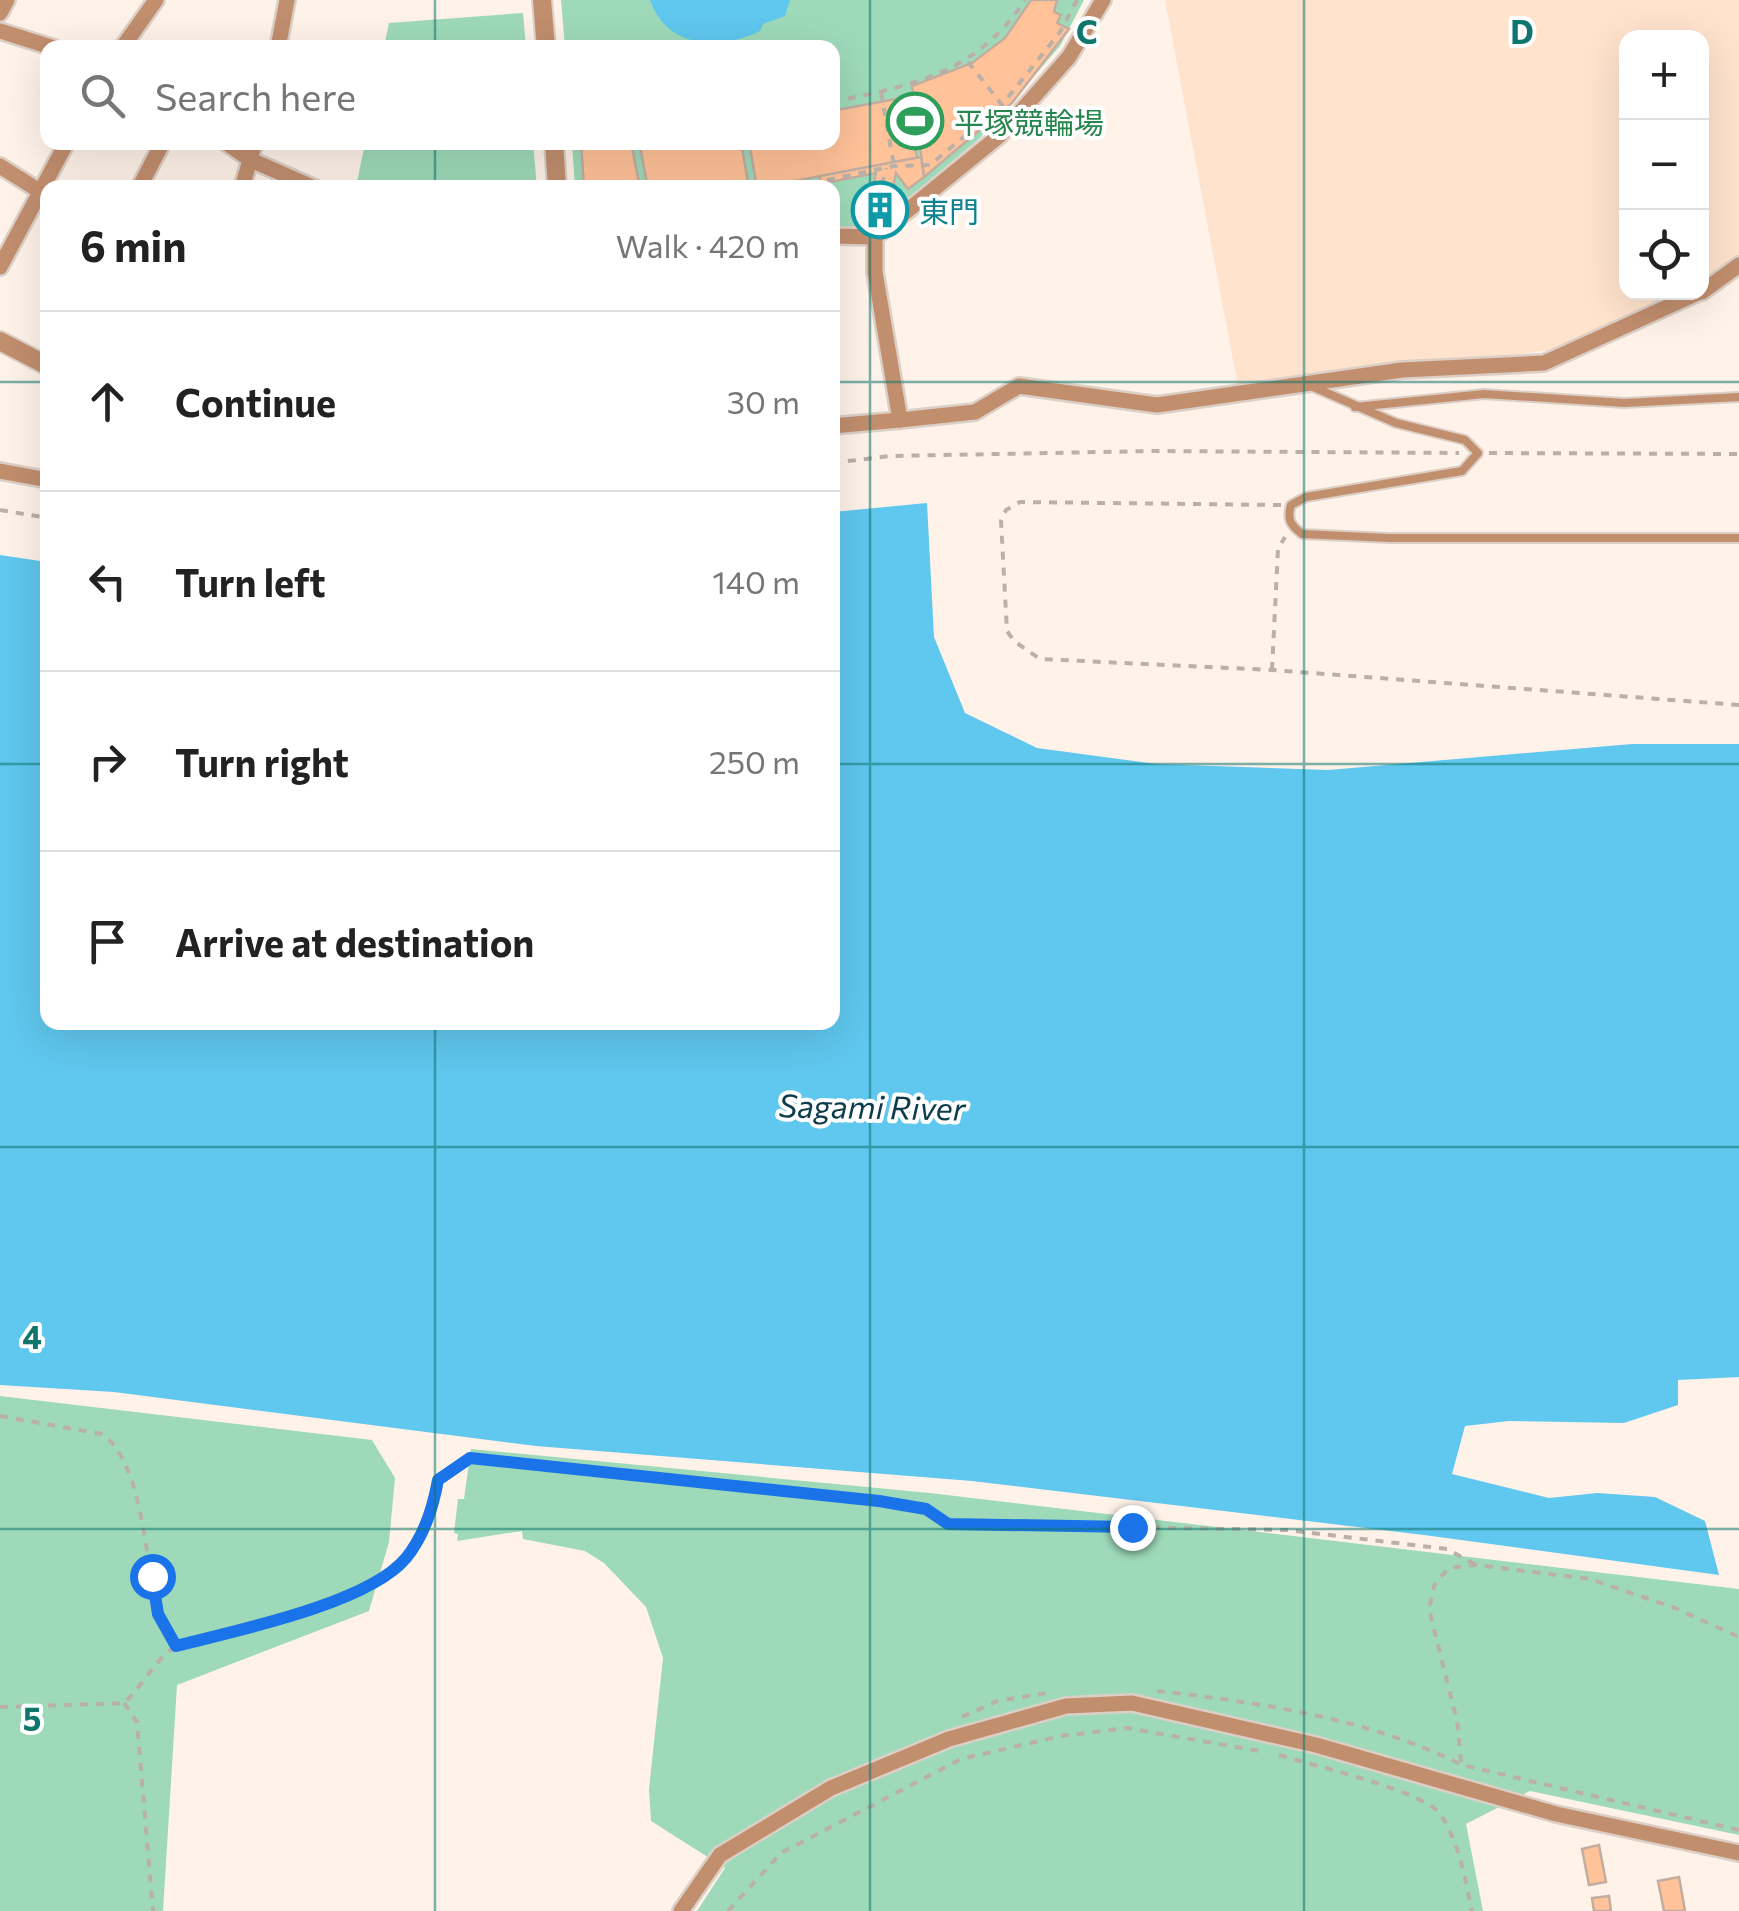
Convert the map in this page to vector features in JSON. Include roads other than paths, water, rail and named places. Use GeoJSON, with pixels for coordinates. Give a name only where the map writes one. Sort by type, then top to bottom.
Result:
{"type":"FeatureCollection","features":[{"type":"Feature","properties":{"kind":"street"},"geometry":{"type":"LineString","coordinates":[[0,13],[8,0]]}},
{"type":"Feature","properties":{"kind":"street"},"geometry":{"type":"LineString","coordinates":[[128,40],[156,0]]}},
{"type":"Feature","properties":{"kind":"street"},"geometry":{"type":"LineString","coordinates":[[280,40],[288,0]]}},
{"type":"Feature","properties":{"kind":"street"},"geometry":{"type":"LineString","coordinates":[[542,0],[545,40]]}},
{"type":"Feature","properties":{"kind":"street"},"geometry":{"type":"LineString","coordinates":[[840,235],[875,229],[1000,136],[1069,57],[1103,0]]}},
{"type":"Feature","properties":{"kind":"street"},"geometry":{"type":"LineString","coordinates":[[0,31],[40,44]]}},
{"type":"Feature","properties":{"kind":"street"},"geometry":{"type":"LineString","coordinates":[[47,180],[63,150]]}},
{"type":"Feature","properties":{"kind":"street"},"geometry":{"type":"LineString","coordinates":[[143,180],[160,150]]}},
{"type":"Feature","properties":{"kind":"street"},"geometry":{"type":"LineString","coordinates":[[237,150],[297,180]]}},
{"type":"Feature","properties":{"kind":"street"},"geometry":{"type":"LineString","coordinates":[[245,180],[254,150]]}},
{"type":"Feature","properties":{"kind":"street"},"geometry":{"type":"LineString","coordinates":[[555,150],[557,180]]}},
{"type":"Feature","properties":{"kind":"street"},"geometry":{"type":"LineString","coordinates":[[0,166],[40,191]]}},
{"type":"Feature","properties":{"kind":"street"},"geometry":{"type":"LineString","coordinates":[[0,268],[40,194]]}},
{"type":"Feature","properties":{"kind":"street"},"geometry":{"type":"LineString","coordinates":[[875,229],[875,272],[900,420]]}},
{"type":"Feature","properties":{"kind":"street"},"geometry":{"type":"LineString","coordinates":[[1709,286],[1739,265]]}},
{"type":"Feature","properties":{"kind":"street"},"geometry":{"type":"LineString","coordinates":[[840,425],[975,412],[1019,386],[1157,405],[1402,370],[1544,363],[1683,300]]}},
{"type":"Feature","properties":{"kind":"street"},"geometry":{"type":"LineString","coordinates":[[0,342],[40,360]]}},
{"type":"Feature","properties":{"kind":"street"},"geometry":{"type":"LineString","coordinates":[[0,472],[40,479]]}},
{"type":"Feature","properties":{"kind":"street"},"geometry":{"type":"LineString","coordinates":[[682,1911],[720,1855],[832,1788],[950,1739],[1066,1706],[1132,1703],[1316,1744],[1556,1814],[1739,1853]]}},
{"type":"Feature","properties":{"kind":"lane"},"geometry":{"type":"LineString","coordinates":[[1310,386],[1353,407],[1464,440],[1478,453],[1462,471],[1306,497],[1291,506],[1288,515],[1302,534],[1389,538],[1739,538]]}},
{"type":"Feature","properties":{"kind":"lane"},"geometry":{"type":"LineString","coordinates":[[1353,407],[1484,394],[1624,403],[1739,397]]}},
{"type":"Feature","properties":{"kind":"water"},"geometry":{"type":"Polygon","coordinates":[[[650,0],[790,0],[785,16],[763,24],[760,31],[732,40],[682,37],[658,16],[650,0]]]}},
{"type":"Feature","properties":{"kind":"water","name":"Sagami River"},"geometry":{"type":"Polygon","coordinates":[[[927,503],[934,637],[965,713],[1037,748],[1156,764],[1328,770],[1632,744],[1739,744],[1739,1377],[1678,1380],[1678,1405],[1624,1423],[1509,1421],[1465,1426],[1452,1474],[1549,1498],[1597,1493],[1655,1497],[1705,1521],[1719,1575],[972,1481],[536,1446],[114,1392],[0,1385],[0,555],[40,561],[40,1030],[840,1030],[840,511],[927,503]]]}},
{"type":"Feature","properties":{"kind":"place","name":"平塚競輪場"},"geometry":{"type":"Point","coordinates":[915,121]}},
{"type":"Feature","properties":{"kind":"place","name":"東門"},"geometry":{"type":"Point","coordinates":[880,210]}}]}
